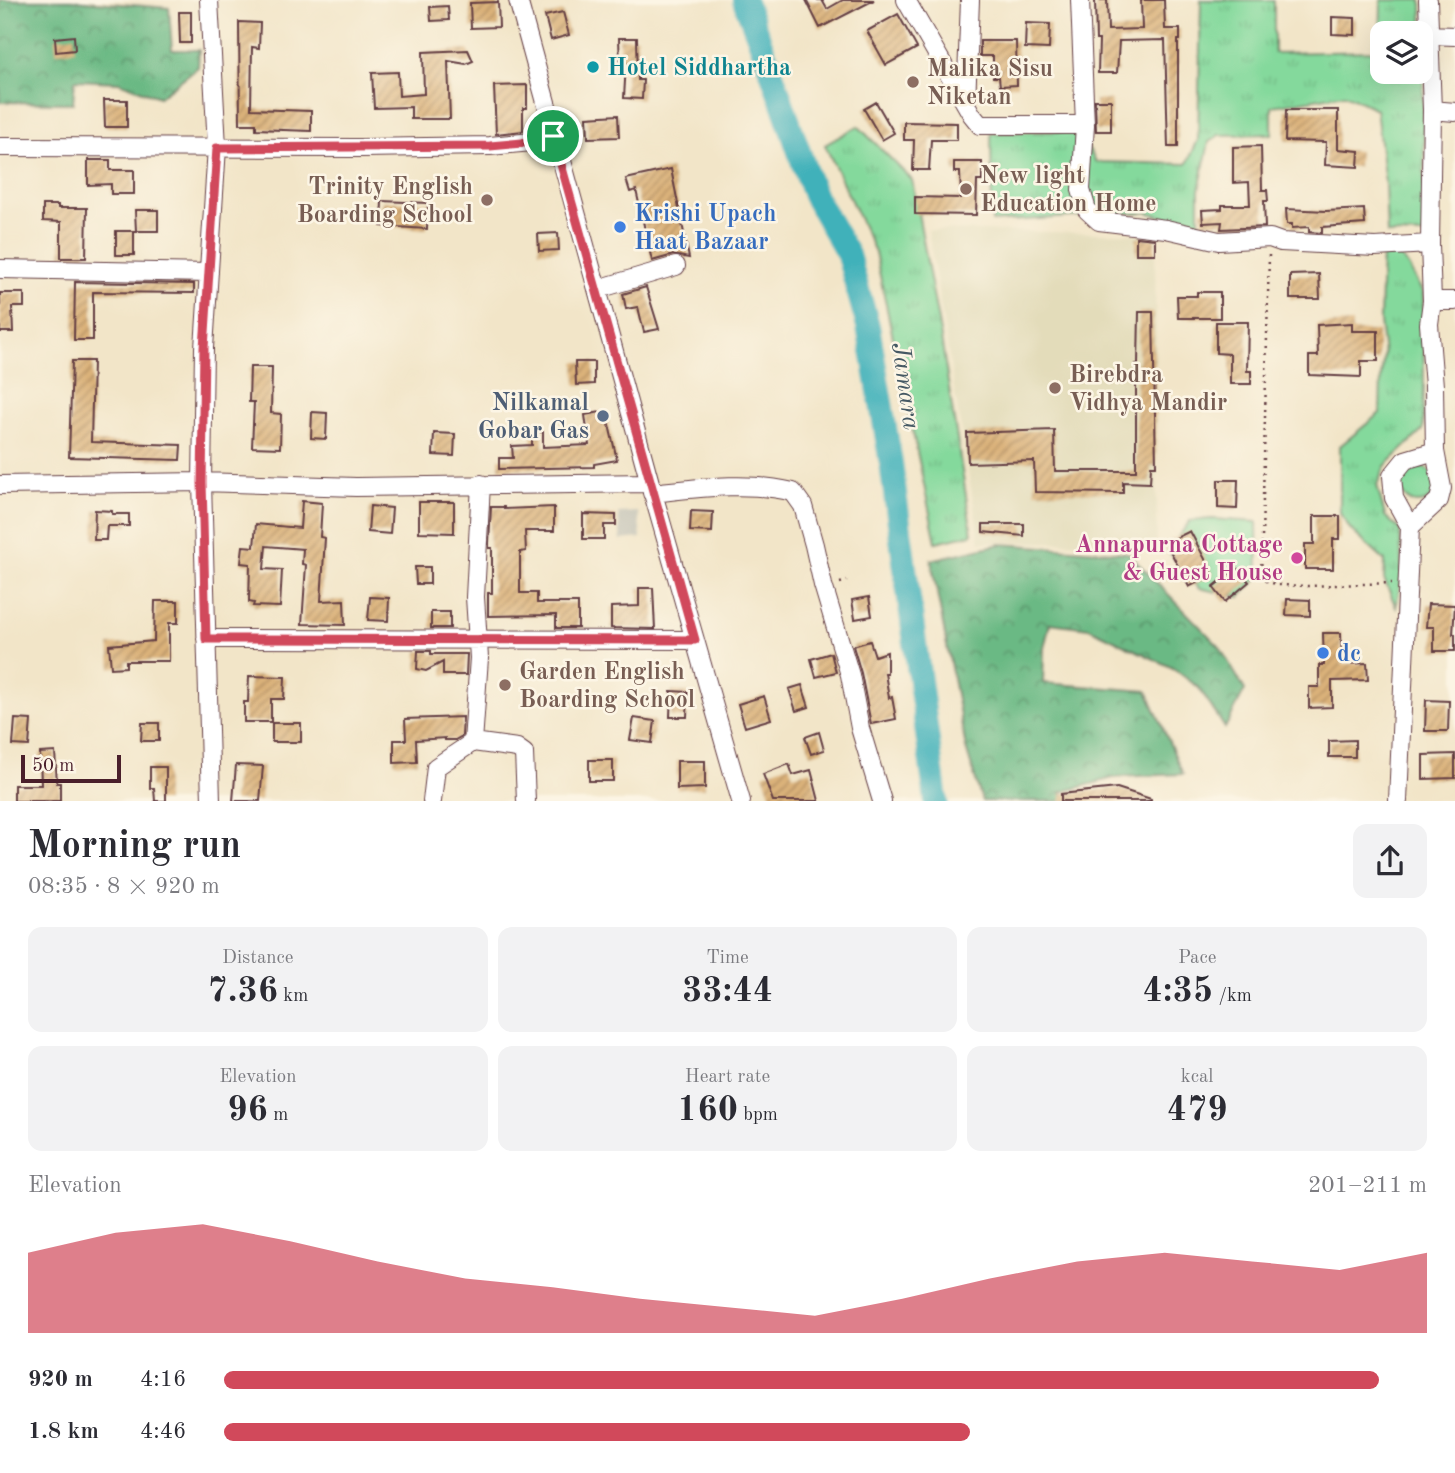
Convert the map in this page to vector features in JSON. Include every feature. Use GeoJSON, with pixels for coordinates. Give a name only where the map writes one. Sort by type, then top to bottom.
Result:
{"type":"FeatureCollection","features":[{"type":"Feature","properties":{"kind":"street"},"geometry":{"type":"LineString","coordinates":[[209,0],[217,148],[204,348],[202,482],[211,801]]}},
{"type":"Feature","properties":{"kind":"street"},"geometry":{"type":"LineString","coordinates":[[518,0],[553,136],[741,801]]}},
{"type":"Feature","properties":{"kind":"street"},"geometry":{"type":"LineString","coordinates":[[906,0],[980,125],[1085,125]]}},
{"type":"Feature","properties":{"kind":"street"},"geometry":{"type":"LineString","coordinates":[[966,104],[970,0]]}},
{"type":"Feature","properties":{"kind":"street"},"geometry":{"type":"LineString","coordinates":[[1080,0],[1085,125],[1081,190],[1087,210],[1099,221],[1166,229],[1219,241],[1270,238],[1281,242],[1375,247],[1430,244]]}},
{"type":"Feature","properties":{"kind":"street"},"geometry":{"type":"LineString","coordinates":[[1428,0],[1428,21]]}},
{"type":"Feature","properties":{"kind":"street"},"geometry":{"type":"LineString","coordinates":[[1433,35],[1455,36]]}},
{"type":"Feature","properties":{"kind":"street"},"geometry":{"type":"LineString","coordinates":[[1410,527],[1447,500],[1442,488],[1436,451],[1429,324],[1432,301],[1431,84]]}},
{"type":"Feature","properties":{"kind":"street"},"geometry":{"type":"LineString","coordinates":[[1432,110],[1455,112]]}},
{"type":"Feature","properties":{"kind":"street"},"geometry":{"type":"LineString","coordinates":[[0,147],[490,146],[544,141],[553,136]]}},
{"type":"Feature","properties":{"kind":"street"},"geometry":{"type":"LineString","coordinates":[[598,289],[676,266]]}},
{"type":"Feature","properties":{"kind":"street"},"geometry":{"type":"LineString","coordinates":[[0,269],[209,273]]}},
{"type":"Feature","properties":{"kind":"street"},"geometry":{"type":"LineString","coordinates":[[1432,301],[1455,302]]}},
{"type":"Feature","properties":{"kind":"street"},"geometry":{"type":"LineString","coordinates":[[1398,801],[1410,527],[1394,498],[1392,476],[1405,460],[1436,451]]}},
{"type":"Feature","properties":{"kind":"street"},"geometry":{"type":"LineString","coordinates":[[0,485],[202,482],[356,487],[481,484],[651,488],[711,485],[776,488],[793,492],[803,506],[811,532],[822,585],[850,676],[860,728],[883,801]]}},
{"type":"Feature","properties":{"kind":"street"},"geometry":{"type":"LineString","coordinates":[[473,742],[479,640],[475,597],[481,484]]}},
{"type":"Feature","properties":{"kind":"street"},"geometry":{"type":"LineString","coordinates":[[206,639],[695,640]]}},
{"type":"Feature","properties":{"kind":"street"},"geometry":{"type":"LineString","coordinates":[[432,801],[436,767],[473,742],[517,748],[523,753],[526,801]]}},
{"type":"Feature","properties":{"kind":"path"},"geometry":{"type":"LineString","coordinates":[[1270,238],[1261,579],[1278,585],[1308,586],[1406,582]]}},
{"type":"Feature","properties":{"kind":"shaded area","name":"Birebdra Vidhya Mandir"},"geometry":{"type":"Polygon","coordinates":[[[928,230],[1155,234],[1157,543],[980,542],[928,230]]]}},
{"type":"Feature","properties":{"kind":"shaded area"},"geometry":{"type":"Polygon","coordinates":[[[638,512],[641,538],[621,540],[618,513],[638,512]]]}},
{"type":"Feature","properties":{"kind":"green space"},"geometry":{"type":"Polygon","coordinates":[[[0,0],[71,0],[169,8],[172,50],[199,50],[198,67],[159,97],[119,82],[75,80],[73,103],[0,102],[0,0]]]}},
{"type":"Feature","properties":{"kind":"green space"},"geometry":{"type":"Polygon","coordinates":[[[1201,0],[1274,0],[1274,53],[1370,51],[1370,84],[1423,84],[1425,235],[1387,234],[1385,184],[1376,109],[1345,94],[1272,106],[1272,134],[1219,135],[1209,142],[1199,190],[1199,227],[1146,212],[992,222],[991,133],[1079,131],[1096,162],[1187,164],[1198,140],[1201,0]]]}},
{"type":"Feature","properties":{"kind":"green space"},"geometry":{"type":"Polygon","coordinates":[[[1381,0],[1422,0],[1422,21],[1381,21],[1381,0]]]}},
{"type":"Feature","properties":{"kind":"green space"},"geometry":{"type":"Polygon","coordinates":[[[858,126],[912,180],[941,338],[972,534],[936,542],[875,252],[825,145],[858,126]]]}},
{"type":"Feature","properties":{"kind":"green space"},"geometry":{"type":"Polygon","coordinates":[[[1394,249],[1408,266],[1423,293],[1424,386],[1423,430],[1385,466],[1377,485],[1385,516],[1400,530],[1402,576],[1396,607],[1384,579],[1385,561],[1351,530],[1340,513],[1340,446],[1380,413],[1384,355],[1380,322],[1382,250],[1394,249]]]}},
{"type":"Feature","properties":{"kind":"green space"},"geometry":{"type":"Polygon","coordinates":[[[1418,467],[1431,472],[1436,485],[1431,498],[1418,503],[1405,498],[1400,485],[1405,472],[1418,467]]]}},
{"type":"Feature","properties":{"kind":"green space"},"geometry":{"type":"Polygon","coordinates":[[[1212,519],[1257,522],[1258,578],[1240,597],[1199,588],[1168,551],[1190,521],[1212,519]]]}},
{"type":"Feature","properties":{"kind":"green space"},"geometry":{"type":"Polygon","coordinates":[[[1000,544],[1128,553],[1219,646],[1245,690],[1225,728],[1199,688],[1173,668],[1089,628],[1050,623],[1044,648],[1043,683],[1147,691],[1183,774],[1117,777],[1061,792],[1067,801],[982,801],[966,748],[931,560],[1000,544]]]}},
{"type":"Feature","properties":{"kind":"building"},"geometry":{"type":"Polygon","coordinates":[[[806,0],[822,0],[827,9],[843,0],[874,0],[820,28],[806,0]]]}},
{"type":"Feature","properties":{"kind":"building"},"geometry":{"type":"Polygon","coordinates":[[[1095,0],[1107,0],[1108,30],[1142,29],[1141,0],[1164,0],[1165,29],[1180,29],[1178,147],[1168,147],[1165,40],[1119,41],[1117,73],[1098,73],[1099,40],[1096,40],[1095,0]]]}},
{"type":"Feature","properties":{"kind":"building"},"geometry":{"type":"Polygon","coordinates":[[[498,2],[499,27],[471,28],[470,3],[498,2]]]}},
{"type":"Feature","properties":{"kind":"building"},"geometry":{"type":"Polygon","coordinates":[[[448,6],[449,20],[431,21],[430,7],[448,6]]]}},
{"type":"Feature","properties":{"kind":"building"},"geometry":{"type":"Polygon","coordinates":[[[179,12],[191,12],[191,43],[180,43],[179,12]]]}},
{"type":"Feature","properties":{"kind":"building"},"geometry":{"type":"Polygon","coordinates":[[[563,12],[569,35],[551,40],[545,16],[563,12]]]}},
{"type":"Feature","properties":{"kind":"building"},"geometry":{"type":"Polygon","coordinates":[[[898,14],[917,48],[886,65],[867,31],[898,14]]]}},
{"type":"Feature","properties":{"kind":"building"},"geometry":{"type":"Polygon","coordinates":[[[1332,17],[1355,18],[1355,35],[1332,34],[1332,17]]]}},
{"type":"Feature","properties":{"kind":"building"},"geometry":{"type":"Polygon","coordinates":[[[239,22],[260,23],[259,48],[252,47],[251,109],[311,111],[311,131],[256,129],[256,124],[240,124],[239,22]]]}},
{"type":"Feature","properties":{"kind":"building"},"geometry":{"type":"Polygon","coordinates":[[[1026,23],[1050,24],[1049,49],[1025,48],[1026,23]]]}},
{"type":"Feature","properties":{"kind":"building"},"geometry":{"type":"Polygon","coordinates":[[[74,36],[75,50],[56,52],[55,38],[74,36]]]}},
{"type":"Feature","properties":{"kind":"building"},"geometry":{"type":"Polygon","coordinates":[[[619,38],[637,38],[638,80],[643,80],[642,99],[624,98],[626,63],[620,65],[619,38]]]}},
{"type":"Feature","properties":{"kind":"building"},"geometry":{"type":"Polygon","coordinates":[[[980,41],[1016,41],[1017,85],[1000,86],[999,77],[993,77],[993,56],[980,56],[980,41]]]}},
{"type":"Feature","properties":{"kind":"building"},"geometry":{"type":"Polygon","coordinates":[[[468,50],[473,61],[466,64],[448,61],[450,119],[411,119],[411,107],[374,108],[372,73],[398,72],[399,96],[424,94],[423,52],[468,50]]]}},
{"type":"Feature","properties":{"kind":"building"},"geometry":{"type":"Polygon","coordinates":[[[527,85],[523,131],[496,134],[494,86],[527,85]]]}},
{"type":"Feature","properties":{"kind":"building"},"geometry":{"type":"Polygon","coordinates":[[[104,100],[127,100],[127,127],[105,127],[104,100]]]}},
{"type":"Feature","properties":{"kind":"building"},"geometry":{"type":"Polygon","coordinates":[[[1095,100],[1111,100],[1111,131],[1096,131],[1095,100]]]}},
{"type":"Feature","properties":{"kind":"building"},"geometry":{"type":"Polygon","coordinates":[[[876,102],[894,133],[882,140],[864,109],[876,102]]]}},
{"type":"Feature","properties":{"kind":"building"},"geometry":{"type":"Polygon","coordinates":[[[1286,110],[1338,110],[1338,149],[1359,151],[1358,167],[1325,165],[1326,142],[1285,141],[1286,110]]]}},
{"type":"Feature","properties":{"kind":"building"},"geometry":{"type":"Polygon","coordinates":[[[618,115],[619,137],[588,138],[587,117],[618,115]]]}},
{"type":"Feature","properties":{"kind":"building"},"geometry":{"type":"Polygon","coordinates":[[[904,122],[957,123],[957,140],[931,140],[929,170],[913,170],[914,140],[904,140],[904,122]]]}},
{"type":"Feature","properties":{"kind":"building"},"geometry":{"type":"Polygon","coordinates":[[[1261,146],[1262,190],[1267,190],[1268,201],[1264,201],[1265,227],[1221,229],[1222,222],[1203,223],[1202,210],[1222,209],[1222,205],[1250,205],[1249,182],[1233,183],[1233,147],[1261,146]]]}},
{"type":"Feature","properties":{"kind":"building"},"geometry":{"type":"Polygon","coordinates":[[[88,160],[110,160],[110,170],[134,170],[134,194],[111,194],[111,184],[88,185],[88,160]]]}},
{"type":"Feature","properties":{"kind":"building"},"geometry":{"type":"Polygon","coordinates":[[[954,162],[982,162],[982,181],[977,181],[976,215],[915,214],[915,197],[961,198],[960,172],[954,172],[954,162]]]}},
{"type":"Feature","properties":{"kind":"building"},"geometry":{"type":"Polygon","coordinates":[[[671,169],[689,258],[673,255],[652,261],[636,190],[630,192],[626,179],[671,169]]]}},
{"type":"Feature","properties":{"kind":"building"},"geometry":{"type":"Polygon","coordinates":[[[382,201],[428,203],[427,229],[381,226],[382,201]]]}},
{"type":"Feature","properties":{"kind":"building"},"geometry":{"type":"Polygon","coordinates":[[[43,205],[87,208],[86,258],[61,258],[61,222],[43,221],[43,205]]]}},
{"type":"Feature","properties":{"kind":"building"},"geometry":{"type":"Polygon","coordinates":[[[1286,209],[1364,209],[1365,224],[1322,227],[1322,233],[1309,232],[1309,227],[1292,228],[1292,224],[1287,224],[1286,209]]]}},
{"type":"Feature","properties":{"kind":"building"},"geometry":{"type":"Polygon","coordinates":[[[135,210],[158,210],[158,231],[136,231],[135,210]]]}},
{"type":"Feature","properties":{"kind":"building"},"geometry":{"type":"Polygon","coordinates":[[[116,231],[134,231],[134,255],[116,255],[116,231]]]}},
{"type":"Feature","properties":{"kind":"building"},"geometry":{"type":"Polygon","coordinates":[[[558,233],[559,250],[539,251],[538,234],[558,233]]]}},
{"type":"Feature","properties":{"kind":"building"},"geometry":{"type":"Polygon","coordinates":[[[1136,237],[1155,239],[1155,254],[1136,254],[1136,237]]]}},
{"type":"Feature","properties":{"kind":"building"},"geometry":{"type":"Polygon","coordinates":[[[1319,274],[1320,299],[1290,299],[1290,275],[1319,274]]]}},
{"type":"Feature","properties":{"kind":"building"},"geometry":{"type":"Polygon","coordinates":[[[75,282],[194,284],[194,293],[93,292],[93,340],[74,340],[75,282]]]}},
{"type":"Feature","properties":{"kind":"building"},"geometry":{"type":"Polygon","coordinates":[[[646,287],[659,329],[644,332],[638,307],[626,309],[623,294],[646,287]]]}},
{"type":"Feature","properties":{"kind":"building"},"geometry":{"type":"Polygon","coordinates":[[[1197,292],[1220,292],[1220,318],[1178,318],[1177,296],[1197,296],[1197,292]]]}},
{"type":"Feature","properties":{"kind":"building"},"geometry":{"type":"Polygon","coordinates":[[[0,293],[24,293],[24,307],[12,307],[13,332],[0,332],[0,293]]]}},
{"type":"Feature","properties":{"kind":"building"},"geometry":{"type":"Polygon","coordinates":[[[1139,312],[1153,312],[1156,466],[1151,466],[1150,483],[1123,482],[1123,493],[1035,492],[1034,461],[968,463],[967,433],[1054,430],[1055,471],[1136,471],[1139,312]]]}},
{"type":"Feature","properties":{"kind":"building"},"geometry":{"type":"Polygon","coordinates":[[[1216,322],[1248,322],[1247,371],[1251,371],[1251,384],[1230,384],[1230,354],[1216,353],[1216,322]]]}},
{"type":"Feature","properties":{"kind":"building"},"geometry":{"type":"Polygon","coordinates":[[[1352,323],[1352,331],[1378,331],[1378,361],[1361,361],[1361,377],[1309,375],[1309,356],[1318,356],[1317,325],[1352,323]]]}},
{"type":"Feature","properties":{"kind":"building"},"geometry":{"type":"Polygon","coordinates":[[[72,361],[93,361],[91,442],[181,445],[180,460],[69,457],[72,361]]]}},
{"type":"Feature","properties":{"kind":"building"},"geometry":{"type":"Polygon","coordinates":[[[575,362],[594,362],[594,384],[576,385],[575,362]]]}},
{"type":"Feature","properties":{"kind":"building"},"geometry":{"type":"Polygon","coordinates":[[[250,367],[272,367],[271,413],[281,414],[280,448],[252,447],[254,402],[249,402],[250,367]]]}},
{"type":"Feature","properties":{"kind":"building"},"geometry":{"type":"Polygon","coordinates":[[[606,411],[617,460],[594,464],[594,467],[499,469],[499,458],[513,458],[512,446],[532,445],[532,432],[543,432],[543,447],[589,445],[585,415],[606,411]]]}},
{"type":"Feature","properties":{"kind":"building"},"geometry":{"type":"Polygon","coordinates":[[[312,412],[327,413],[326,439],[311,438],[312,412]]]}},
{"type":"Feature","properties":{"kind":"building"},"geometry":{"type":"Polygon","coordinates":[[[434,433],[455,434],[454,456],[433,455],[434,433]]]}},
{"type":"Feature","properties":{"kind":"building"},"geometry":{"type":"Polygon","coordinates":[[[1218,480],[1238,480],[1237,509],[1218,508],[1218,480]]]}},
{"type":"Feature","properties":{"kind":"building"},"geometry":{"type":"Polygon","coordinates":[[[302,501],[322,503],[320,537],[325,538],[321,601],[344,600],[345,625],[302,624],[306,565],[302,564],[303,549],[266,546],[264,569],[282,570],[280,607],[253,606],[254,603],[249,602],[250,564],[241,563],[243,546],[254,547],[256,524],[300,528],[302,501]]]}},
{"type":"Feature","properties":{"kind":"building"},"geometry":{"type":"Polygon","coordinates":[[[419,502],[454,502],[454,533],[419,532],[419,502]]]}},
{"type":"Feature","properties":{"kind":"building"},"geometry":{"type":"Polygon","coordinates":[[[370,506],[392,508],[390,534],[368,532],[370,506]]]}},
{"type":"Feature","properties":{"kind":"building"},"geometry":{"type":"Polygon","coordinates":[[[491,507],[554,507],[554,531],[525,531],[526,551],[520,552],[520,593],[537,593],[537,603],[578,603],[578,628],[556,628],[556,615],[488,616],[488,593],[492,593],[492,548],[489,548],[491,507]]]}},
{"type":"Feature","properties":{"kind":"building"},"geometry":{"type":"Polygon","coordinates":[[[95,510],[129,514],[129,526],[107,526],[106,540],[94,540],[95,510]]]}},
{"type":"Feature","properties":{"kind":"building"},"geometry":{"type":"Polygon","coordinates":[[[691,511],[713,512],[712,532],[690,531],[691,511]]]}},
{"type":"Feature","properties":{"kind":"building"},"geometry":{"type":"Polygon","coordinates":[[[583,514],[616,515],[616,525],[604,525],[604,539],[583,539],[583,514]]]}},
{"type":"Feature","properties":{"kind":"building"},"geometry":{"type":"Polygon","coordinates":[[[1314,516],[1340,516],[1340,539],[1333,539],[1333,569],[1305,569],[1305,544],[1314,544],[1314,516]]]}},
{"type":"Feature","properties":{"kind":"building"},"geometry":{"type":"Polygon","coordinates":[[[983,524],[1024,524],[1024,536],[983,532],[983,524]]]}},
{"type":"Feature","properties":{"kind":"building"},"geometry":{"type":"Polygon","coordinates":[[[1190,531],[1213,574],[1189,587],[1166,543],[1190,531]]]}},
{"type":"Feature","properties":{"kind":"building"},"geometry":{"type":"Polygon","coordinates":[[[415,567],[430,567],[430,584],[416,584],[415,567]]]}},
{"type":"Feature","properties":{"kind":"building"},"geometry":{"type":"Polygon","coordinates":[[[1237,568],[1249,582],[1225,602],[1213,587],[1237,568]]]}},
{"type":"Feature","properties":{"kind":"building"},"geometry":{"type":"Polygon","coordinates":[[[639,588],[653,588],[655,629],[611,628],[611,607],[639,606],[639,588]]]}},
{"type":"Feature","properties":{"kind":"building"},"geometry":{"type":"Polygon","coordinates":[[[370,597],[389,598],[388,621],[368,620],[370,597]]]}},
{"type":"Feature","properties":{"kind":"building"},"geometry":{"type":"Polygon","coordinates":[[[869,597],[872,616],[855,619],[852,600],[869,597]]]}},
{"type":"Feature","properties":{"kind":"building"},"geometry":{"type":"Polygon","coordinates":[[[1287,599],[1310,600],[1310,616],[1286,615],[1287,599]]]}},
{"type":"Feature","properties":{"kind":"building"},"geometry":{"type":"Polygon","coordinates":[[[155,601],[178,601],[178,623],[169,623],[169,661],[126,661],[126,667],[111,668],[109,645],[154,641],[155,601]]]}},
{"type":"Feature","properties":{"kind":"building"},"geometry":{"type":"Polygon","coordinates":[[[1428,604],[1455,605],[1455,651],[1434,651],[1434,627],[1426,627],[1428,604]]]}},
{"type":"Feature","properties":{"kind":"building"},"geometry":{"type":"Polygon","coordinates":[[[431,612],[450,612],[450,628],[431,628],[431,612]]]}},
{"type":"Feature","properties":{"kind":"building"},"geometry":{"type":"Polygon","coordinates":[[[1323,633],[1341,633],[1342,664],[1367,663],[1368,680],[1332,681],[1332,707],[1309,708],[1309,687],[1319,687],[1319,665],[1324,665],[1323,633]]]}},
{"type":"Feature","properties":{"kind":"building"},"geometry":{"type":"Polygon","coordinates":[[[870,641],[875,656],[887,652],[885,673],[896,719],[871,724],[853,646],[870,641]]]}},
{"type":"Feature","properties":{"kind":"building"},"geometry":{"type":"Polygon","coordinates":[[[418,651],[431,651],[431,654],[467,654],[466,675],[443,675],[443,662],[426,671],[417,669],[418,651]]]}},
{"type":"Feature","properties":{"kind":"building"},"geometry":{"type":"Polygon","coordinates":[[[831,653],[836,672],[816,677],[811,659],[831,653]]]}},
{"type":"Feature","properties":{"kind":"building"},"geometry":{"type":"Polygon","coordinates":[[[249,676],[285,677],[284,699],[271,699],[271,722],[244,722],[244,702],[248,702],[249,676]]]}},
{"type":"Feature","properties":{"kind":"building"},"geometry":{"type":"Polygon","coordinates":[[[802,685],[809,707],[796,711],[789,689],[802,685]]]}},
{"type":"Feature","properties":{"kind":"building"},"geometry":{"type":"Polygon","coordinates":[[[671,691],[688,692],[687,717],[670,717],[671,691]]]}},
{"type":"Feature","properties":{"kind":"building"},"geometry":{"type":"Polygon","coordinates":[[[764,696],[771,719],[745,727],[738,704],[764,696]]]}},
{"type":"Feature","properties":{"kind":"building"},"geometry":{"type":"Polygon","coordinates":[[[1426,700],[1449,701],[1448,731],[1425,731],[1426,700]]]}},
{"type":"Feature","properties":{"kind":"building"},"geometry":{"type":"Polygon","coordinates":[[[463,717],[462,736],[455,740],[416,740],[417,762],[394,763],[394,740],[406,740],[405,719],[463,717]]]}},
{"type":"Feature","properties":{"kind":"building"},"geometry":{"type":"Polygon","coordinates":[[[634,718],[655,721],[652,743],[630,740],[634,718]]]}},
{"type":"Feature","properties":{"kind":"building"},"geometry":{"type":"Polygon","coordinates":[[[15,719],[31,720],[29,746],[13,745],[15,719]]]}},
{"type":"Feature","properties":{"kind":"building"},"geometry":{"type":"Polygon","coordinates":[[[142,723],[159,723],[159,741],[141,741],[142,723]]]}},
{"type":"Feature","properties":{"kind":"building"},"geometry":{"type":"Polygon","coordinates":[[[272,723],[301,723],[301,742],[272,742],[272,723]]]}},
{"type":"Feature","properties":{"kind":"building"},"geometry":{"type":"Polygon","coordinates":[[[819,732],[824,750],[811,754],[805,737],[819,732]]]}},
{"type":"Feature","properties":{"kind":"building"},"geometry":{"type":"Polygon","coordinates":[[[1355,740],[1355,757],[1329,757],[1329,741],[1355,740]]]}},
{"type":"Feature","properties":{"kind":"building"},"geometry":{"type":"Polygon","coordinates":[[[55,752],[60,801],[14,801],[14,785],[41,785],[40,753],[55,752]]]}},
{"type":"Feature","properties":{"kind":"building"},"geometry":{"type":"Polygon","coordinates":[[[1455,754],[1455,778],[1423,779],[1423,755],[1455,754]]]}},
{"type":"Feature","properties":{"kind":"building"},"geometry":{"type":"Polygon","coordinates":[[[589,760],[613,760],[613,781],[589,781],[589,760]]]}},
{"type":"Feature","properties":{"kind":"building"},"geometry":{"type":"Polygon","coordinates":[[[677,761],[705,761],[705,788],[677,789],[677,761]]]}},
{"type":"Feature","properties":{"kind":"building"},"geometry":{"type":"Polygon","coordinates":[[[789,764],[793,775],[811,770],[819,801],[773,801],[763,774],[789,764]]]}},
{"type":"Feature","properties":{"kind":"building"},"geometry":{"type":"Polygon","coordinates":[[[236,765],[263,766],[260,801],[233,801],[236,765]]]}},
{"type":"Feature","properties":{"kind":"building"},"geometry":{"type":"Polygon","coordinates":[[[150,767],[166,767],[166,801],[155,801],[154,788],[150,788],[150,767]]]}},
{"type":"Feature","properties":{"kind":"building"},"geometry":{"type":"Polygon","coordinates":[[[1117,788],[1151,801],[1061,801],[1061,794],[1117,788]]]}},
{"type":"Feature","properties":{"kind":"waterway","name":"Jamara"},"geometry":{"type":"LineString","coordinates":[[744,0],[814,195],[848,255],[868,326],[891,463],[936,801]]}},
{"type":"Feature","properties":{"kind":"place","name":"Hotel Siddhartha"},"geometry":{"type":"Point","coordinates":[593,67]}},
{"type":"Feature","properties":{"kind":"place","name":"Malika Sisu Niketan"},"geometry":{"type":"Point","coordinates":[913,82]}},
{"type":"Feature","properties":{"kind":"place","name":"New light Education Home"},"geometry":{"type":"Point","coordinates":[966,189]}},
{"type":"Feature","properties":{"kind":"place","name":"Trinity English Boarding School"},"geometry":{"type":"Point","coordinates":[487,200]}},
{"type":"Feature","properties":{"kind":"place","name":"Krishi Upach Haat Bazaar"},"geometry":{"type":"Point","coordinates":[620,227]}},
{"type":"Feature","properties":{"kind":"place","name":"Birebdra Vidhya Mandir"},"geometry":{"type":"Point","coordinates":[1055,388]}},
{"type":"Feature","properties":{"kind":"place","name":"Nilkamal Gobar Gas"},"geometry":{"type":"Point","coordinates":[603,416]}},
{"type":"Feature","properties":{"kind":"place","name":"Annapurna Cottage & Guest House"},"geometry":{"type":"Point","coordinates":[1297,558]}},
{"type":"Feature","properties":{"kind":"place","name":"dc"},"geometry":{"type":"Point","coordinates":[1323,653]}},
{"type":"Feature","properties":{"kind":"place","name":"Garden English Boarding School"},"geometry":{"type":"Point","coordinates":[505,685]}},
{"type":"Feature","properties":{"kind":"route"},"geometry":{"type":"LineString","coordinates":[[553,136],[695,640],[206,639],[202,482],[204,348],[217,148],[490,146],[544,141],[553,136]]}}]}
